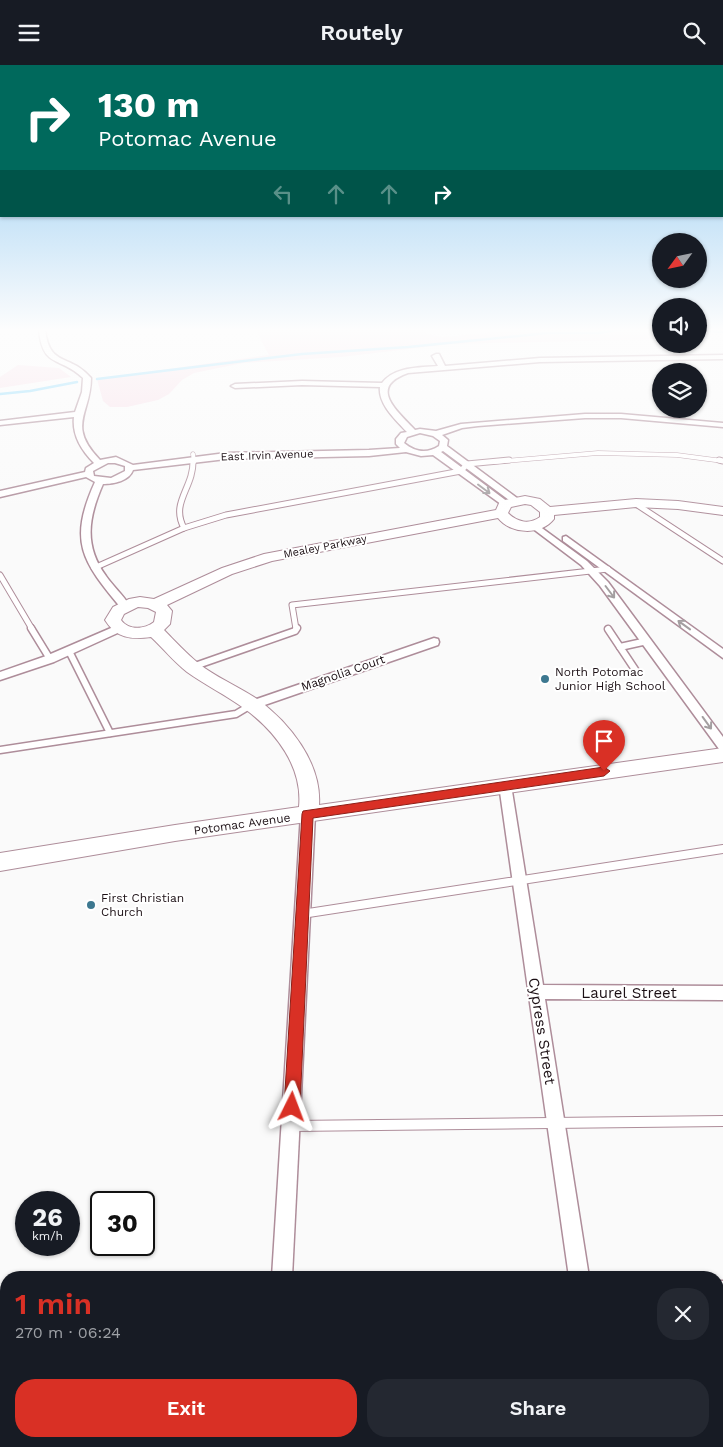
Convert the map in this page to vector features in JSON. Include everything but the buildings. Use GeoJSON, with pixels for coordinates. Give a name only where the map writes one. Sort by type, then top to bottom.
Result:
{"type":"FeatureCollection","features":[{"type":"Feature","properties":{"kind":"street"},"geometry":{"type":"LineString","coordinates":[[85,393],[78,415],[78,432],[81,441],[99,463]]}},
{"type":"Feature","properties":{"kind":"street"},"geometry":{"type":"LineString","coordinates":[[384,393],[390,407],[412,432]]}},
{"type":"Feature","properties":{"kind":"street"},"geometry":{"type":"LineString","coordinates":[[0,423],[78,415]]}},
{"type":"Feature","properties":{"kind":"street"},"geometry":{"type":"LineString","coordinates":[[402,447],[400,439],[412,432],[436,434],[461,427],[585,416],[653,417],[723,425]]}},
{"type":"Feature","properties":{"kind":"street"},"geometry":{"type":"LineString","coordinates":[[436,434],[444,440],[439,450],[464,468],[507,509],[518,525],[636,503],[678,505],[723,511]]}},
{"type":"Feature","properties":{"kind":"street","name":"East Irvin Avenue"},"geometry":{"type":"LineString","coordinates":[[130,466],[193,457],[402,447],[418,454],[439,450]]}},
{"type":"Feature","properties":{"kind":"street"},"geometry":{"type":"LineString","coordinates":[[116,460],[130,466],[130,471],[121,478],[100,481],[90,477],[88,474],[89,470],[99,463],[116,460]]}},
{"type":"Feature","properties":{"kind":"street"},"geometry":{"type":"LineString","coordinates":[[0,494],[88,474]]}},
{"type":"Feature","properties":{"kind":"street"},"geometry":{"type":"LineString","coordinates":[[100,481],[84,521],[84,537],[94,568],[125,606]]}},
{"type":"Feature","properties":{"kind":"street"},"geometry":{"type":"LineString","coordinates":[[507,509],[534,502],[542,520],[592,571],[647,641],[723,745]]}},
{"type":"Feature","properties":{"kind":"street","name":"Mealey Parkway"},"geometry":{"type":"LineString","coordinates":[[161,607],[211,587],[250,567],[288,561],[417,532],[507,509]]}},
{"type":"Feature","properties":{"kind":"street"},"geometry":{"type":"LineString","coordinates":[[542,520],[723,654]]}},
{"type":"Feature","properties":{"kind":"street"},"geometry":{"type":"LineString","coordinates":[[141,602],[161,607],[165,617],[154,630],[134,634],[118,629],[114,623],[114,617],[125,606],[141,602]]}},
{"type":"Feature","properties":{"kind":"street"},"geometry":{"type":"LineString","coordinates":[[0,676],[50,659],[118,629]]}},
{"type":"Feature","properties":{"kind":"street"},"geometry":{"type":"LineString","coordinates":[[154,630],[192,667],[252,705],[284,735],[296,752],[310,792],[282,1271]]}},
{"type":"Feature","properties":{"kind":"street","name":"Magnolia Court"},"geometry":{"type":"LineString","coordinates":[[252,705],[434,642]]}},
{"type":"Feature","properties":{"kind":"street","name":"Potomac Avenue"},"geometry":{"type":"LineString","coordinates":[[0,862],[308,814],[723,755]]}},
{"type":"Feature","properties":{"kind":"street","name":"Cypress Street"},"geometry":{"type":"LineString","coordinates":[[505,785],[578,1271]]}},
{"type":"Feature","properties":{"kind":"street","name":"Laurel Street"},"geometry":{"type":"LineString","coordinates":[[536,992],[723,993]]}},
{"type":"Feature","properties":{"kind":"lane"},"geometry":{"type":"LineString","coordinates":[[94,568],[184,529],[226,515],[464,468],[598,453],[668,455],[723,461]]}},
{"type":"Feature","properties":{"kind":"lane"},"geometry":{"type":"LineString","coordinates":[[184,529],[179,520],[178,512],[194,471],[193,457]]}},
{"type":"Feature","properties":{"kind":"lane"},"geometry":{"type":"LineString","coordinates":[[636,503],[723,561]]}},
{"type":"Feature","properties":{"kind":"lane"},"geometry":{"type":"LineString","coordinates":[[192,667],[295,631],[297,628],[292,605],[608,569]]}},
{"type":"Feature","properties":{"kind":"lane"},"geometry":{"type":"LineString","coordinates":[[0,575],[50,659]]}},
{"type":"Feature","properties":{"kind":"lane"},"geometry":{"type":"LineString","coordinates":[[608,629],[636,671]]}},
{"type":"Feature","properties":{"kind":"lane"},"geometry":{"type":"LineString","coordinates":[[620,647],[647,641]]}},
{"type":"Feature","properties":{"kind":"lane"},"geometry":{"type":"LineString","coordinates":[[69,651],[110,733]]}},
{"type":"Feature","properties":{"kind":"lane"},"geometry":{"type":"LineString","coordinates":[[0,750],[236,714],[252,705]]}},
{"type":"Feature","properties":{"kind":"lane"},"geometry":{"type":"LineString","coordinates":[[302,915],[723,849]]}},
{"type":"Feature","properties":{"kind":"lane"},"geometry":{"type":"LineString","coordinates":[[291,1126],[723,1121]]}},
{"type":"Feature","properties":{"kind":"shaded area"},"geometry":{"type":"Polygon","coordinates":[[[101,393],[169,393],[158,400],[127,407],[110,407],[103,401],[101,393]]]}},
{"type":"Feature","properties":{"kind":"waterway"},"geometry":{"type":"LineString","coordinates":[[0,394],[5,393]]}},
{"type":"Feature","properties":{"kind":"place","name":"North Potomac Junior High School"},"geometry":{"type":"Point","coordinates":[545,679]}},
{"type":"Feature","properties":{"kind":"place","name":"First Christian Church"},"geometry":{"type":"Point","coordinates":[91,905]}},
{"type":"Feature","properties":{"kind":"route"},"geometry":{"type":"LineString","coordinates":[[292,1107],[308,814],[604,771]]}}]}
